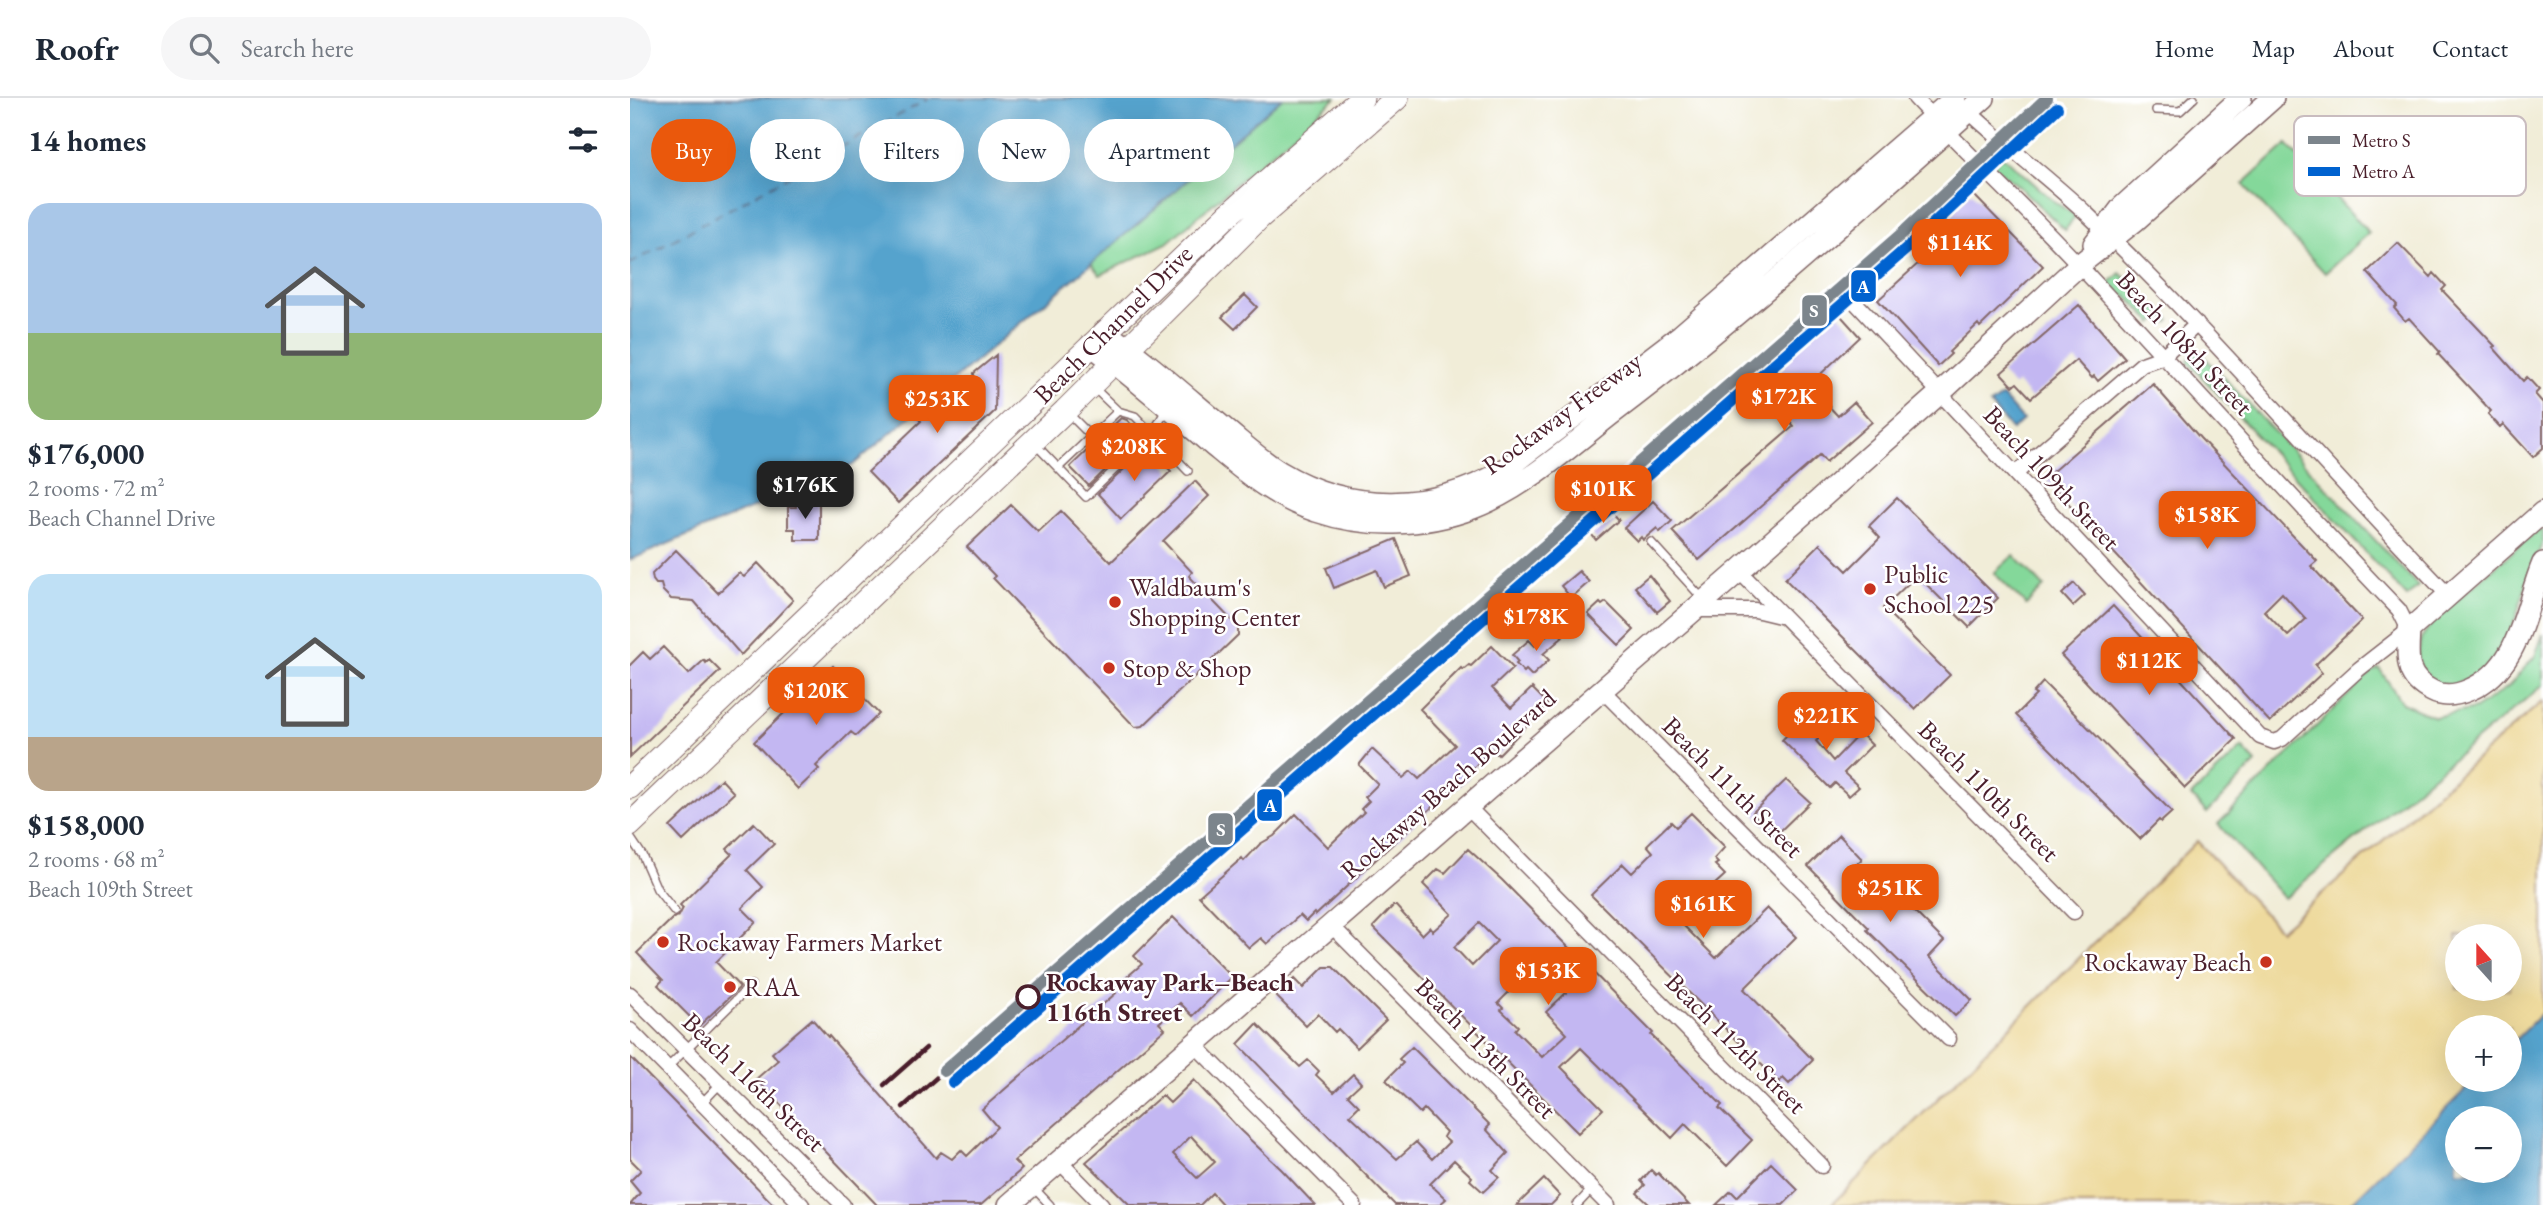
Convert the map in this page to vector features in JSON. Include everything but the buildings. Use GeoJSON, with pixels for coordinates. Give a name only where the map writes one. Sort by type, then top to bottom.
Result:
{"type":"FeatureCollection","features":[{"type":"Feature","properties":{"kind":"main road","name":"Beach Channel Drive"},"geometry":{"type":"LineString","coordinates":[[630,825],[1097,339],[1247,197],[1362,98]]}},
{"type":"Feature","properties":{"kind":"main road","name":"Beach Channel Drive"},"geometry":{"type":"LineString","coordinates":[[630,787],[1033,442],[1260,217],[1397,98]]}},
{"type":"Feature","properties":{"kind":"street","name":"Beach 108th Street"},"geometry":{"type":"LineString","coordinates":[[1915,98],[2079,265],[2399,610],[2409,630]]}},
{"type":"Feature","properties":{"kind":"street","name":"Rockaway Beach Boulevard"},"geometry":{"type":"LineString","coordinates":[[2108,236],[2122,206],[2241,98]]}},
{"type":"Feature","properties":{"kind":"street","name":"Rockaway Beach Boulevard"},"geometry":{"type":"LineString","coordinates":[[1009,1205],[1739,571],[1940,393],[2108,236],[2273,98]]}},
{"type":"Feature","properties":{"kind":"street","name":"Rockaway Freeway"},"geometry":{"type":"LineString","coordinates":[[1122,356],[1167,407],[1261,484],[1282,497],[1315,511],[1346,519],[1393,524],[1425,521],[1470,509],[1522,482],[1680,361],[1760,295],[1963,101]]}},
{"type":"Feature","properties":{"kind":"street","name":"Beach 108th Street"},"geometry":{"type":"LineString","coordinates":[[1963,101],[2088,215],[2197,324],[2448,594]]}},
{"type":"Feature","properties":{"kind":"street","name":"Rockaway Freeway"},"geometry":{"type":"LineString","coordinates":[[1097,339],[1264,461],[1304,485],[1340,498],[1379,503],[1419,502],[1447,496],[1503,471],[1636,370],[1940,124]]}},
{"type":"Feature","properties":{"kind":"street","name":"Beach 109th Street"},"geometry":{"type":"LineString","coordinates":[[1855,302],[2253,730],[2265,739],[2274,742],[2289,734],[2359,669],[2409,630]]}},
{"type":"Feature","properties":{"kind":"street"},"geometry":{"type":"LineString","coordinates":[[2015,474],[2142,365],[2162,357],[2197,324]]}},
{"type":"Feature","properties":{"kind":"street"},"geometry":{"type":"LineString","coordinates":[[2543,512],[2409,630],[2407,660],[2421,684],[2442,694],[2459,693],[2475,687],[2495,672],[2514,648],[2543,563]]}},
{"type":"Feature","properties":{"kind":"street","name":"Beach 110th Street"},"geometry":{"type":"LineString","coordinates":[[1739,571],[2074,912]]}},
{"type":"Feature","properties":{"kind":"street"},"geometry":{"type":"LineString","coordinates":[[1699,606],[1755,610],[1782,616]]}},
{"type":"Feature","properties":{"kind":"street","name":"Beach 111th Street"},"geometry":{"type":"LineString","coordinates":[[1601,689],[1949,1039]]}},
{"type":"Feature","properties":{"kind":"street","name":"Beach 112th Street"},"geometry":{"type":"LineString","coordinates":[[1467,806],[1822,1166]]}},
{"type":"Feature","properties":{"kind":"street","name":"Beach 113th Street"},"geometry":{"type":"LineString","coordinates":[[1330,925],[1608,1205]]}},
{"type":"Feature","properties":{"kind":"street","name":"Beach 116th Street"},"geometry":{"type":"LineString","coordinates":[[630,994],[843,1205]]}},
{"type":"Feature","properties":{"kind":"street","name":"Beach 116th Street"},"geometry":{"type":"LineString","coordinates":[[630,1030],[802,1205]]}},
{"type":"Feature","properties":{"kind":"street"},"geometry":{"type":"LineString","coordinates":[[1194,1044],[1354,1205]]}},
{"type":"Feature","properties":{"kind":"street"},"geometry":{"type":"LineString","coordinates":[[1059,1161],[1094,1202]]}},
{"type":"Feature","properties":{"kind":"lane"},"geometry":{"type":"LineString","coordinates":[[2155,110],[2180,111],[2194,98]]}},
{"type":"Feature","properties":{"kind":"lane"},"geometry":{"type":"LineString","coordinates":[[1091,386],[1118,411],[1135,416],[1188,471]]}},
{"type":"Feature","properties":{"kind":"lane"},"geometry":{"type":"LineString","coordinates":[[1033,442],[1086,497],[1153,433],[1167,407]]}},
{"type":"Feature","properties":{"kind":"lane"},"geometry":{"type":"LineString","coordinates":[[1065,411],[1091,436]]}},
{"type":"Feature","properties":{"kind":"lane"},"geometry":{"type":"LineString","coordinates":[[1058,468],[1118,411]]}},
{"type":"Feature","properties":{"kind":"lane"},"geometry":{"type":"LineString","coordinates":[[1651,542],[1699,606]]}},
{"type":"Feature","properties":{"kind":"lane"},"geometry":{"type":"LineString","coordinates":[[630,837],[642,855],[657,889],[675,912]]}},
{"type":"Feature","properties":{"kind":"lane"},"geometry":{"type":"LineString","coordinates":[[667,1068],[751,985]]}},
{"type":"Feature","properties":{"kind":"lane"},"geometry":{"type":"LineString","coordinates":[[702,1103],[721,1083]]}},
{"type":"Feature","properties":{"kind":"lane"},"geometry":{"type":"LineString","coordinates":[[1032,1185],[1050,1205]]}},
{"type":"Feature","properties":{"kind":"lane"},"geometry":{"type":"LineString","coordinates":[[1577,1205],[1592,1189]]}},
{"type":"Feature","properties":{"kind":"green space"},"geometry":{"type":"Polygon","coordinates":[[[1282,98],[1336,98],[1167,243],[1100,275],[1091,264],[1185,182],[1234,182],[1234,140],[1282,98]]]}},
{"type":"Feature","properties":{"kind":"green space"},"geometry":{"type":"Polygon","coordinates":[[[2287,144],[2294,152],[2294,196],[2335,196],[2369,233],[2325,273],[2243,184],[2287,144]]]}},
{"type":"Feature","properties":{"kind":"green space"},"geometry":{"type":"Polygon","coordinates":[[[2003,156],[2056,203],[2076,216],[2065,230],[2015,183],[1992,166],[2003,156]]]}},
{"type":"Feature","properties":{"kind":"green space"},"geometry":{"type":"Polygon","coordinates":[[[2120,273],[2170,320],[2168,323],[2161,316],[2153,323],[2126,296],[2116,296],[2106,286],[2120,273]]]}},
{"type":"Feature","properties":{"kind":"green space"},"geometry":{"type":"Polygon","coordinates":[[[2198,350],[2418,586],[2407,597],[2187,361],[2198,350]]]}},
{"type":"Feature","properties":{"kind":"green space"},"geometry":{"type":"Polygon","coordinates":[[[2539,529],[2543,531],[2543,542],[2508,641],[2481,674],[2451,687],[2436,685],[2420,667],[2418,654],[2421,638],[2436,618],[2539,529]]]}},
{"type":"Feature","properties":{"kind":"green space"},"geometry":{"type":"Polygon","coordinates":[[[2014,555],[2044,587],[2026,605],[1994,573],[2014,555]]]}},
{"type":"Feature","properties":{"kind":"green space"},"geometry":{"type":"Polygon","coordinates":[[[2543,634],[2543,685],[2284,898],[2218,824],[2371,672],[2379,668],[2402,703],[2434,717],[2475,709],[2508,687],[2535,656],[2543,634]]]}},
{"type":"Feature","properties":{"kind":"green space"},"geometry":{"type":"Polygon","coordinates":[[[2242,748],[2256,763],[2207,813],[2191,796],[2242,748]]]}},
{"type":"Feature","properties":{"kind":"sand","name":"Rockaway Beach"},"geometry":{"type":"Polygon","coordinates":[[[2543,701],[2543,1012],[2522,1033],[2522,1015],[2445,1015],[2445,1092],[2463,1092],[2449,1106],[2445,1106],[2445,1110],[2349,1205],[1831,1205],[2197,841],[2280,930],[2543,701]]]}},
{"type":"Feature","properties":{"kind":"water"},"geometry":{"type":"Polygon","coordinates":[[[630,98],[1282,98],[1234,140],[1234,119],[1084,119],[1084,182],[1185,182],[853,465],[630,560],[630,98]]]}},
{"type":"Feature","properties":{"kind":"water"},"geometry":{"type":"Polygon","coordinates":[[[2002,396],[2023,420],[2012,430],[1990,405],[2002,396]]]}},
{"type":"Feature","properties":{"kind":"water"},"geometry":{"type":"Polygon","coordinates":[[[2543,1012],[2543,1205],[2349,1205],[2445,1110],[2445,1183],[2522,1183],[2522,1106],[2449,1106],[2463,1092],[2522,1092],[2522,1033],[2543,1012]]]}},
{"type":"Feature","properties":{"kind":"ferry route"},"geometry":{"type":"LineString","coordinates":[[630,264],[930,98]]}},
{"type":"Feature","properties":{"kind":"railway"},"geometry":{"type":"LineString","coordinates":[[884,1085],[926,1048]]}},
{"type":"Feature","properties":{"kind":"railway"},"geometry":{"type":"LineString","coordinates":[[903,1107],[944,1071]]}},
{"type":"Feature","properties":{"kind":"metro line","name":"S"},"geometry":{"type":"LineString","coordinates":[[944,1071],[1906,230],[2047,98]]}},
{"type":"Feature","properties":{"kind":"metro line","name":"A"},"geometry":{"type":"LineString","coordinates":[[953,1082],[1915,241],[2057,108]]}},
{"type":"Feature","properties":{"kind":"place","name":"Public School 225"},"geometry":{"type":"Point","coordinates":[1870,589]}},
{"type":"Feature","properties":{"kind":"place","name":"Waldbaum's Shopping Center"},"geometry":{"type":"Point","coordinates":[1115,602]}},
{"type":"Feature","properties":{"kind":"place","name":"Stop & Shop"},"geometry":{"type":"Point","coordinates":[1109,668]}},
{"type":"Feature","properties":{"kind":"place","name":"Rockaway Farmers Market"},"geometry":{"type":"Point","coordinates":[663,942]}},
{"type":"Feature","properties":{"kind":"place","name":"Rockaway Beach"},"geometry":{"type":"Point","coordinates":[2266,962]}},
{"type":"Feature","properties":{"kind":"place","name":"RAA"},"geometry":{"type":"Point","coordinates":[730,987]}},
{"type":"Feature","properties":{"kind":"place","name":"Rockaway Park–Beach 116th Street"},"geometry":{"type":"Point","coordinates":[1028,997]}}]}
